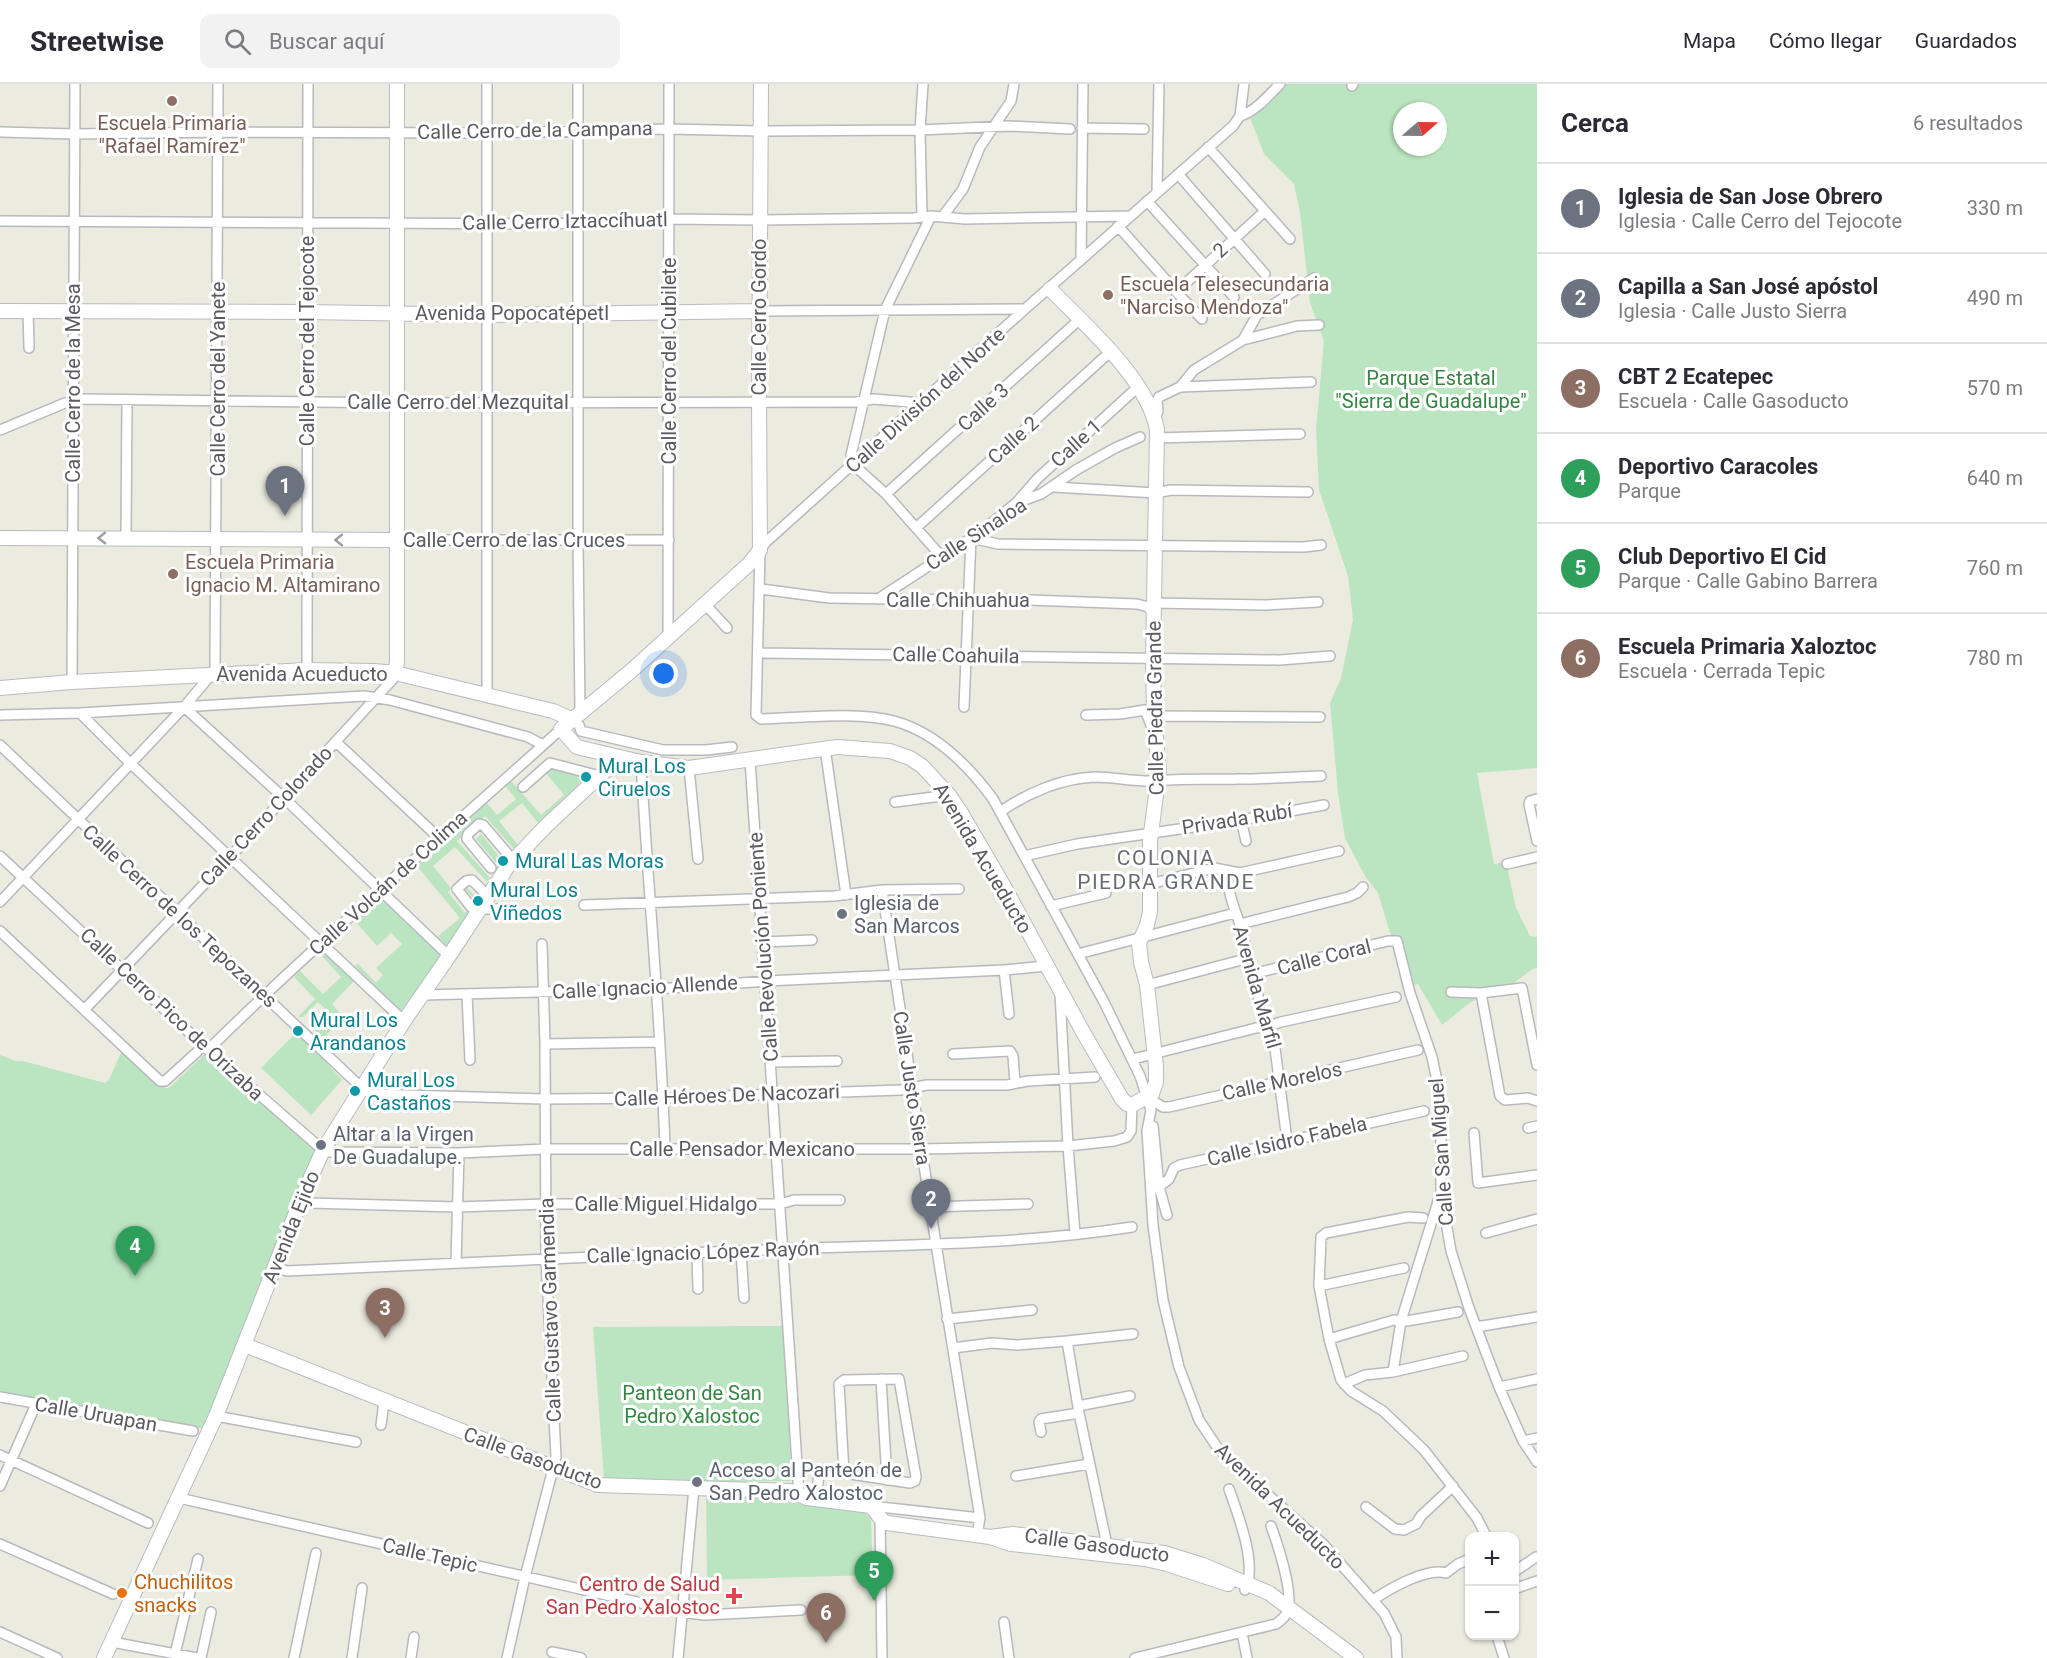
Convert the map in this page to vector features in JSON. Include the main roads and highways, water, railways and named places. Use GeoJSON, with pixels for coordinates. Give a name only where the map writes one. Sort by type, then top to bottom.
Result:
{"type":"FeatureCollection","features":[{"type":"Feature","properties":{"kind":"place","name":"Escuela Primaria \"Rafael Ramírez\""},"geometry":{"type":"Point","coordinates":[172,101]}},
{"type":"Feature","properties":{"kind":"place","name":"Escuela Telesecundaria \"Narciso Mendoza\""},"geometry":{"type":"Point","coordinates":[1108,295]}},
{"type":"Feature","properties":{"kind":"place","name":"Iglesia de San Jose Obrero"},"geometry":{"type":"Point","coordinates":[285,516]}},
{"type":"Feature","properties":{"kind":"place","name":"Escuela Primaria Ignacio M. Altamirano"},"geometry":{"type":"Point","coordinates":[173,574]}},
{"type":"Feature","properties":{"kind":"place","name":"Mural Los Ciruelos"},"geometry":{"type":"Point","coordinates":[586,777]}},
{"type":"Feature","properties":{"kind":"place","name":"Mural Las Moras"},"geometry":{"type":"Point","coordinates":[503,861]}},
{"type":"Feature","properties":{"kind":"place","name":"Mural Los Viñedos"},"geometry":{"type":"Point","coordinates":[478,901]}},
{"type":"Feature","properties":{"kind":"place","name":"Iglesia de San Marcos"},"geometry":{"type":"Point","coordinates":[842,914]}},
{"type":"Feature","properties":{"kind":"place","name":"Mural Los Arandanos"},"geometry":{"type":"Point","coordinates":[298,1031]}},
{"type":"Feature","properties":{"kind":"place","name":"Mural Los Castaños"},"geometry":{"type":"Point","coordinates":[355,1091]}},
{"type":"Feature","properties":{"kind":"place","name":"Altar a la Virgen De Guadalupe."},"geometry":{"type":"Point","coordinates":[321,1145]}},
{"type":"Feature","properties":{"kind":"place","name":"Capilla a San José apóstol"},"geometry":{"type":"Point","coordinates":[931,1229]}},
{"type":"Feature","properties":{"kind":"place","name":"Deportivo Caracoles"},"geometry":{"type":"Point","coordinates":[135,1276]}},
{"type":"Feature","properties":{"kind":"place","name":"CBT 2 Ecatepec"},"geometry":{"type":"Point","coordinates":[385,1338]}},
{"type":"Feature","properties":{"kind":"place","name":"Acceso al Panteón de San Pedro Xalostoc"},"geometry":{"type":"Point","coordinates":[697,1482]}},
{"type":"Feature","properties":{"kind":"place","name":"Chuchilitos snacks"},"geometry":{"type":"Point","coordinates":[122,1593]}},
{"type":"Feature","properties":{"kind":"place","name":"Centro de Salud San Pedro Xalostoc"},"geometry":{"type":"Point","coordinates":[734,1596]}},
{"type":"Feature","properties":{"kind":"place","name":"Club Deportivo El Cid"},"geometry":{"type":"Point","coordinates":[874,1601]}},
{"type":"Feature","properties":{"kind":"place","name":"Escuela Primaria Xaloztoc"},"geometry":{"type":"Point","coordinates":[826,1643]}},
{"type":"Feature","properties":{"kind":"district","name":"COLONIA PIEDRA GRANDE"},"geometry":{"type":"Point","coordinates":[1166,870]}},
{"type":"Feature","properties":{"kind":"park label","name":"Parque Estatal \"Sierra de Guadalupe\""},"geometry":{"type":"Point","coordinates":[1431,390]}},
{"type":"Feature","properties":{"kind":"park label","name":"Panteon de San Pedro Xalostoc"},"geometry":{"type":"Point","coordinates":[692,1404]}}]}
